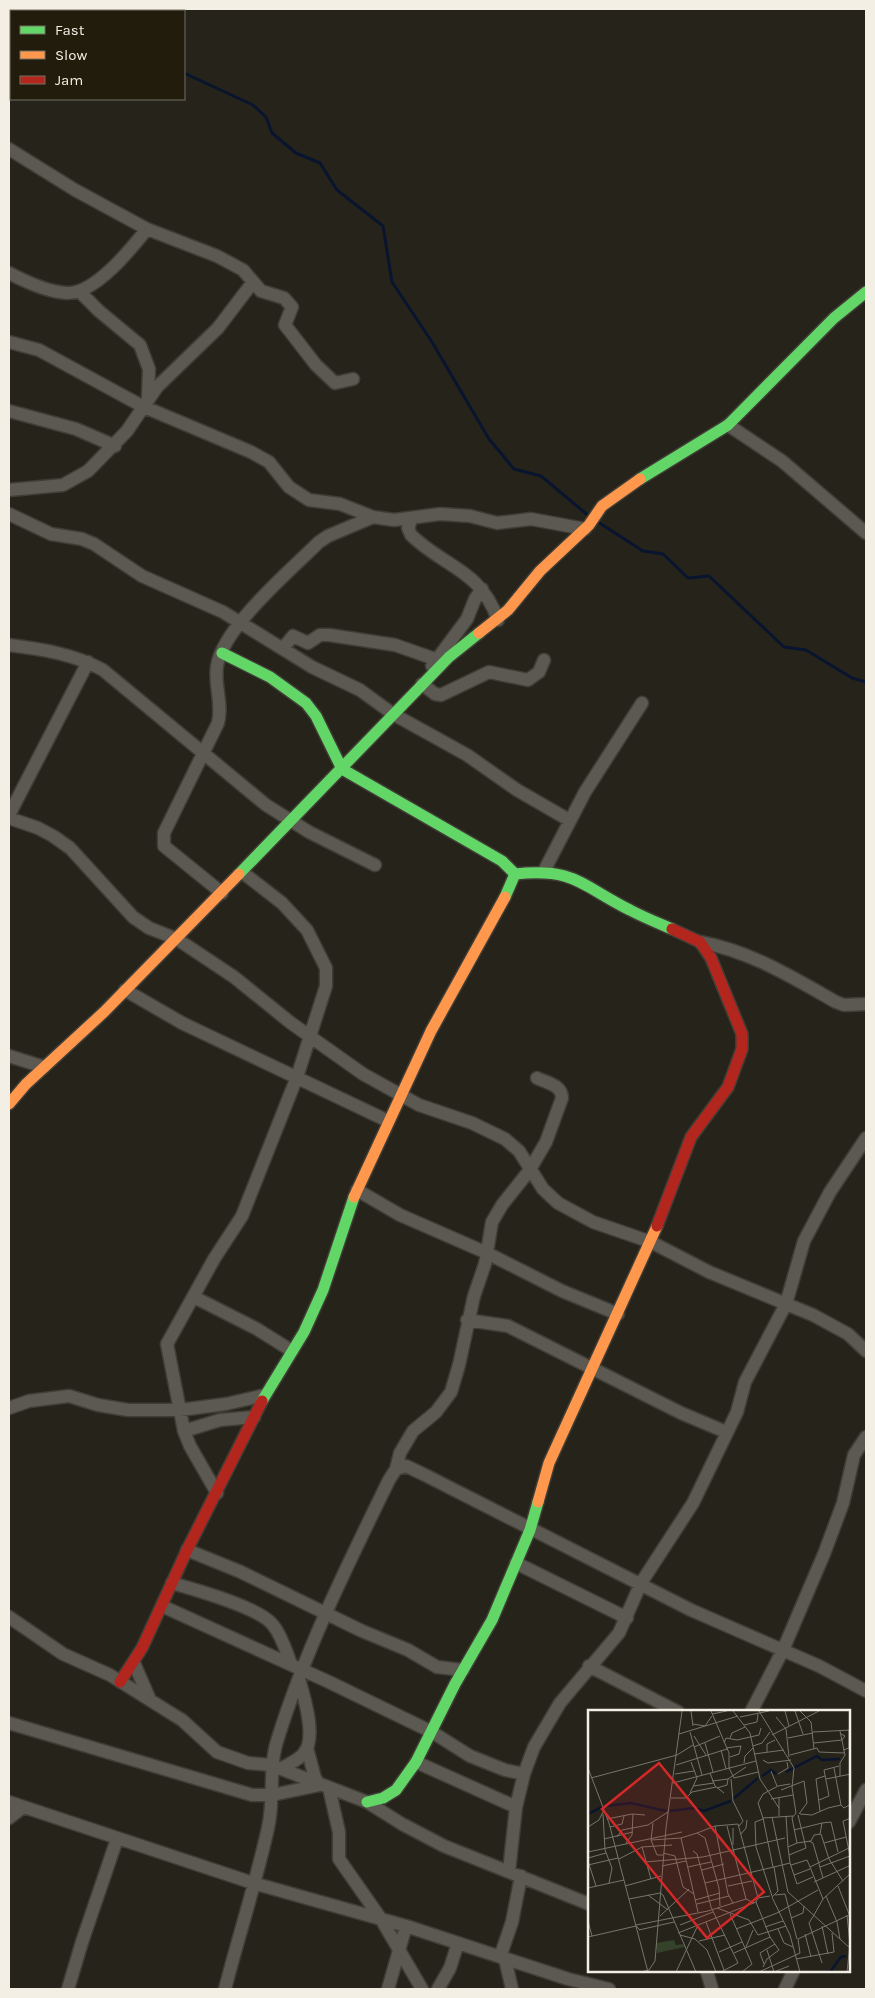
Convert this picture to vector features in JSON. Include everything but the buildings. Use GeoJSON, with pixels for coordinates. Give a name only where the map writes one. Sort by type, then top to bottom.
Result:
{"type":"FeatureCollection","features":[{"type":"Feature","properties":{"kind":"street"},"geometry":{"type":"LineString","coordinates":[[9,149],[75,190],[147,230],[217,256],[243,270],[261,291],[290,302],[292,307],[285,324],[325,376],[335,383],[353,379]]}},
{"type":"Feature","properties":{"kind":"street"},"geometry":{"type":"LineString","coordinates":[[9,273],[53,290],[68,293],[80,292],[94,283],[147,230]]}},
{"type":"Feature","properties":{"kind":"street"},"geometry":{"type":"LineString","coordinates":[[9,490],[63,485],[88,471],[114,446],[145,402],[218,328],[253,282]]}},
{"type":"Feature","properties":{"kind":"street"},"geometry":{"type":"LineString","coordinates":[[80,292],[99,312],[140,344],[149,369],[145,402]]}},
{"type":"Feature","properties":{"kind":"street"},"geometry":{"type":"LineString","coordinates":[[9,1104],[44,1067],[177,939],[449,657],[498,620],[540,571],[587,527],[606,503],[645,475],[728,424],[834,318],[863,298]]}},
{"type":"Feature","properties":{"kind":"street"},"geometry":{"type":"LineString","coordinates":[[9,342],[39,350],[262,458],[290,487],[309,500],[347,506],[373,516],[394,520],[440,514],[470,516],[497,523],[531,520],[587,527]]}},
{"type":"Feature","properties":{"kind":"street"},"geometry":{"type":"LineString","coordinates":[[9,411],[76,429],[114,446]]}},
{"type":"Feature","properties":{"kind":"street"},"geometry":{"type":"LineString","coordinates":[[728,424],[787,465],[866,533]]}},
{"type":"Feature","properties":{"kind":"street"},"geometry":{"type":"LineString","coordinates":[[9,514],[51,534],[82,539],[94,544],[161,586],[223,612],[318,670],[360,690],[393,714],[467,755],[517,790],[570,820]]}},
{"type":"Feature","properties":{"kind":"street"},"geometry":{"type":"LineString","coordinates":[[222,893],[164,846],[164,833],[213,738],[221,712],[217,666],[222,652],[241,623],[276,582],[319,542],[328,536],[373,516]]}},
{"type":"Feature","properties":{"kind":"street"},"geometry":{"type":"LineString","coordinates":[[412,518],[408,528],[411,535],[434,553],[466,572],[482,589],[490,601],[498,620]]}},
{"type":"Feature","properties":{"kind":"street"},"geometry":{"type":"LineString","coordinates":[[425,681],[435,659],[467,619],[474,600],[482,589]]}},
{"type":"Feature","properties":{"kind":"street"},"geometry":{"type":"LineString","coordinates":[[283,648],[293,636],[308,643],[320,636],[329,636],[395,645],[435,659]]}},
{"type":"Feature","properties":{"kind":"street"},"geometry":{"type":"LineString","coordinates":[[9,645],[60,654],[88,662],[120,683],[203,755],[266,805],[291,822],[375,865]]}},
{"type":"Feature","properties":{"kind":"street"},"geometry":{"type":"LineString","coordinates":[[222,652],[270,677],[306,703],[316,716],[342,769],[490,854],[510,867],[515,874]]}},
{"type":"Feature","properties":{"kind":"street"},"geometry":{"type":"LineString","coordinates":[[425,681],[435,694],[441,695],[489,672],[528,680],[539,672],[544,660]]}},
{"type":"Feature","properties":{"kind":"street"},"geometry":{"type":"LineString","coordinates":[[88,662],[9,816],[38,828],[70,848],[133,917],[149,928],[177,939],[234,977],[309,1036],[363,1074],[399,1096],[481,1126],[506,1139],[519,1151],[529,1171],[542,1189],[573,1213],[651,1242],[709,1272],[833,1326],[861,1340],[866,1351]]}},
{"type":"Feature","properties":{"kind":"street"},"geometry":{"type":"LineString","coordinates":[[544,871],[570,820],[642,703]]}},
{"type":"Feature","properties":{"kind":"street"},"geometry":{"type":"LineString","coordinates":[[515,874],[544,871],[570,876],[586,883],[629,910],[700,942],[732,949],[748,955],[836,1002],[844,1005],[866,1004]]}},
{"type":"Feature","properties":{"kind":"street"},"geometry":{"type":"LineString","coordinates":[[217,1492],[190,1446],[184,1431],[167,1344],[214,1258],[242,1216],[297,1077],[309,1036],[322,1005],[326,986],[326,968],[317,947],[300,921],[282,903],[242,872]]}},
{"type":"Feature","properties":{"kind":"street"},"geometry":{"type":"LineString","coordinates":[[120,1682],[134,1663],[187,1550],[265,1395],[304,1332],[323,1290],[357,1190],[399,1096],[467,962],[497,911],[515,874]]}},
{"type":"Feature","properties":{"kind":"street"},"geometry":{"type":"LineString","coordinates":[[367,1802],[383,1798],[396,1790],[416,1762],[463,1670],[492,1620],[530,1530],[549,1463],[592,1366],[651,1242],[690,1137],[728,1087],[742,1049],[742,1034],[711,958],[700,942]]}},
{"type":"Feature","properties":{"kind":"street"},"geometry":{"type":"LineString","coordinates":[[125,990],[182,1023],[388,1121]]}},
{"type":"Feature","properties":{"kind":"street"},"geometry":{"type":"LineString","coordinates":[[9,1056],[44,1067]]}},
{"type":"Feature","properties":{"kind":"street"},"geometry":{"type":"LineString","coordinates":[[225,1989],[268,1827],[278,1738],[298,1671],[396,1469],[400,1453],[412,1431],[436,1412],[451,1392],[459,1365],[468,1320],[482,1277],[492,1222],[502,1204],[529,1171],[550,1134],[562,1098],[560,1088],[537,1078]]}},
{"type":"Feature","properties":{"kind":"street"},"geometry":{"type":"LineString","coordinates":[[509,1871],[516,1807],[524,1774],[534,1746],[549,1717],[588,1666],[607,1648],[627,1618],[641,1583],[693,1503],[736,1412],[748,1377],[786,1304],[804,1241],[830,1192],[866,1138]]}},
{"type":"Feature","properties":{"kind":"street"},"geometry":{"type":"LineString","coordinates":[[357,1190],[400,1215],[487,1253],[562,1291],[618,1314]]}},
{"type":"Feature","properties":{"kind":"street"},"geometry":{"type":"LineString","coordinates":[[194,1297],[257,1329],[292,1351]]}},
{"type":"Feature","properties":{"kind":"street"},"geometry":{"type":"LineString","coordinates":[[468,1320],[508,1326],[592,1366],[681,1412],[726,1432]]}},
{"type":"Feature","properties":{"kind":"street"},"geometry":{"type":"LineString","coordinates":[[9,1408],[29,1401],[69,1396],[98,1405],[128,1410],[180,1410],[226,1404],[265,1395]]}},
{"type":"Feature","properties":{"kind":"street"},"geometry":{"type":"LineString","coordinates":[[184,1431],[220,1420],[254,1416]]}},
{"type":"Feature","properties":{"kind":"street"},"geometry":{"type":"LineString","coordinates":[[752,1710],[783,1650],[834,1530],[854,1455],[866,1437]]}},
{"type":"Feature","properties":{"kind":"street"},"geometry":{"type":"LineString","coordinates":[[396,1469],[406,1466],[720,1624],[819,1666],[866,1691]]}},
{"type":"Feature","properties":{"kind":"street"},"geometry":{"type":"LineString","coordinates":[[187,1550],[222,1563],[325,1613],[408,1650],[437,1667],[463,1670]]}},
{"type":"Feature","properties":{"kind":"street"},"geometry":{"type":"LineString","coordinates":[[516,1563],[627,1618]]}},
{"type":"Feature","properties":{"kind":"street"},"geometry":{"type":"LineString","coordinates":[[172,1584],[232,1603],[267,1619],[274,1626],[298,1671],[308,1712],[308,1748],[315,1778],[325,1787],[339,1832],[339,1859],[381,1919],[422,1989]]}},
{"type":"Feature","properties":{"kind":"street"},"geometry":{"type":"LineString","coordinates":[[162,1606],[432,1732],[470,1756],[489,1764],[524,1774]]}},
{"type":"Feature","properties":{"kind":"street"},"geometry":{"type":"LineString","coordinates":[[9,1618],[63,1654],[110,1675],[182,1720],[217,1752],[248,1763],[276,1767],[367,1802],[428,1838],[588,1904]]}},
{"type":"Feature","properties":{"kind":"street"},"geometry":{"type":"LineString","coordinates":[[134,1663],[150,1701]]}},
{"type":"Feature","properties":{"kind":"street"},"geometry":{"type":"LineString","coordinates":[[588,1666],[674,1710]]}},
{"type":"Feature","properties":{"kind":"street"},"geometry":{"type":"LineString","coordinates":[[9,1723],[242,1794],[272,1795],[325,1787]]}},
{"type":"Feature","properties":{"kind":"street"},"geometry":{"type":"LineString","coordinates":[[276,1767],[304,1754],[308,1748]]}},
{"type":"Feature","properties":{"kind":"street"},"geometry":{"type":"LineString","coordinates":[[416,1762],[516,1807]]}},
{"type":"Feature","properties":{"kind":"street"},"geometry":{"type":"LineString","coordinates":[[850,1817],[854,1799],[866,1790]]}},
{"type":"Feature","properties":{"kind":"street"},"geometry":{"type":"LineString","coordinates":[[9,1802],[253,1883],[406,1926],[568,1980],[609,1989]]}},
{"type":"Feature","properties":{"kind":"street"},"geometry":{"type":"LineString","coordinates":[[9,1818],[24,1807]]}},
{"type":"Feature","properties":{"kind":"street"},"geometry":{"type":"LineString","coordinates":[[68,1989],[82,1942],[118,1839]]}},
{"type":"Feature","properties":{"kind":"street"},"geometry":{"type":"LineString","coordinates":[[512,1989],[502,1958],[522,1876]]}},
{"type":"Feature","properties":{"kind":"street"},"geometry":{"type":"LineString","coordinates":[[388,1989],[406,1926]]}},
{"type":"Feature","properties":{"kind":"street"},"geometry":{"type":"LineString","coordinates":[[438,1989],[450,1968],[458,1943]]}},
{"type":"Feature","properties":{"kind":"street"},"geometry":{"type":"LineString","coordinates":[[707,1973],[712,1989]]}},
{"type":"Feature","properties":{"kind":"street"},"geometry":{"type":"LineString","coordinates":[[785,1989],[793,1973]]}},
{"type":"Feature","properties":{"kind":"waterway"},"geometry":{"type":"LineString","coordinates":[[185,73],[253,105],[266,117],[272,133],[296,153],[320,163],[337,190],[383,226],[392,282],[432,342],[489,439],[514,469],[541,476],[589,516]]}},
{"type":"Feature","properties":{"kind":"waterway"},"geometry":{"type":"LineString","coordinates":[[598,522],[643,551],[663,554],[688,578],[709,576],[784,647],[806,650],[852,678],[866,682]]}},
{"type":"Feature","properties":{"kind":"traffic: fast"},"geometry":{"type":"LineString","coordinates":[[640,479],[728,425],[834,318],[866,292]]}},
{"type":"Feature","properties":{"kind":"traffic: fast"},"geometry":{"type":"LineString","coordinates":[[239,874],[449,657],[479,633]]}},
{"type":"Feature","properties":{"kind":"traffic: fast"},"geometry":{"type":"LineString","coordinates":[[222,653],[270,677],[306,703],[316,716],[342,769],[502,861],[515,874],[505,897]]}},
{"type":"Feature","properties":{"kind":"traffic: fast"},"geometry":{"type":"LineString","coordinates":[[515,874],[552,874],[577,880],[635,913],[672,929]]}},
{"type":"Feature","properties":{"kind":"traffic: fast"},"geometry":{"type":"LineString","coordinates":[[262,1401],[304,1332],[323,1290],[354,1197]]}},
{"type":"Feature","properties":{"kind":"traffic: fast"},"geometry":{"type":"LineString","coordinates":[[367,1802],[383,1798],[396,1790],[416,1762],[455,1684],[492,1620],[530,1530],[538,1502]]}},
{"type":"Feature","properties":{"kind":"traffic: slow"},"geometry":{"type":"LineString","coordinates":[[479,633],[508,610],[540,571],[589,525],[602,506],[640,479]]}},
{"type":"Feature","properties":{"kind":"traffic: slow"},"geometry":{"type":"LineString","coordinates":[[9,1104],[26,1084],[104,1012],[239,874]]}},
{"type":"Feature","properties":{"kind":"traffic: slow"},"geometry":{"type":"LineString","coordinates":[[354,1197],[431,1031],[505,897]]}},
{"type":"Feature","properties":{"kind":"traffic: slow"},"geometry":{"type":"LineString","coordinates":[[538,1502],[549,1463],[657,1226]]}},
{"type":"Feature","properties":{"kind":"traffic: jam"},"geometry":{"type":"LineString","coordinates":[[657,1226],[691,1137],[728,1087],[742,1049],[742,1034],[711,958],[700,942],[672,929]]}},
{"type":"Feature","properties":{"kind":"traffic: jam"},"geometry":{"type":"LineString","coordinates":[[120,1682],[142,1648],[187,1550],[262,1401]]}}]}
